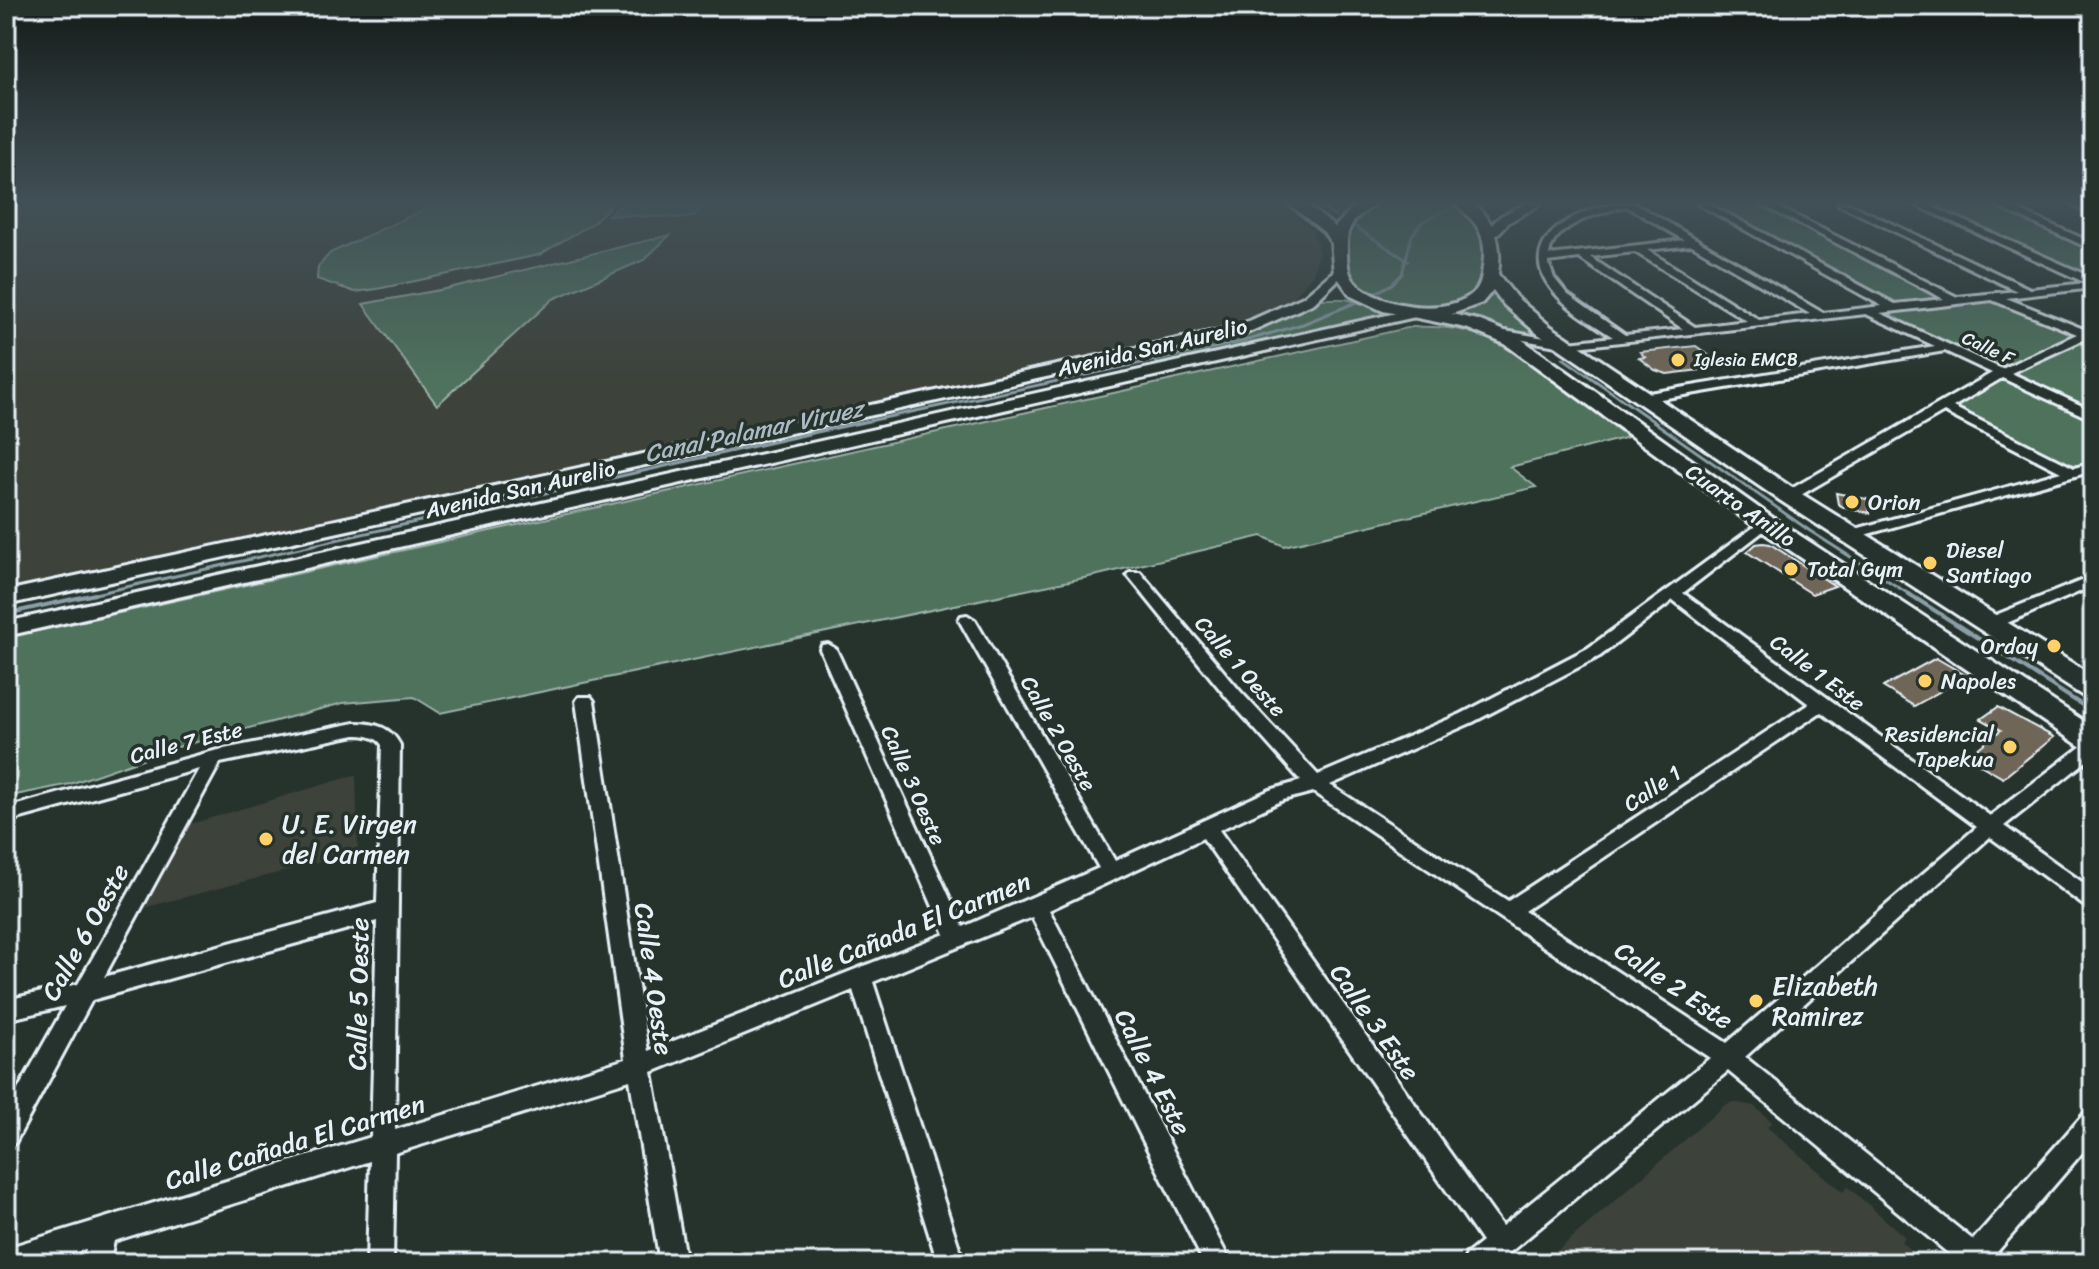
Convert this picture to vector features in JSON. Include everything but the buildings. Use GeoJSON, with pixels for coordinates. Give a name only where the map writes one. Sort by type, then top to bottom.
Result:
{"type":"FeatureCollection","features":[{"type":"Feature","properties":{"kind":"highway"},"geometry":{"type":"LineString","coordinates":[[1340,263],[1340,270]]}},
{"type":"Feature","properties":{"kind":"highway"},"geometry":{"type":"LineString","coordinates":[[1421,312],[1450,309],[1477,299],[1484,292],[1491,263]]}},
{"type":"Feature","properties":{"kind":"highway","name":"Cuarto Anillo"},"geometry":{"type":"LineString","coordinates":[[1340,270],[1351,288],[1369,300],[1495,332],[1523,348],[1765,523],[1875,598],[1910,598]]}},
{"type":"Feature","properties":{"kind":"highway","name":"Cuarto Anillo"},"geometry":{"type":"LineString","coordinates":[[1490,274],[1525,315],[1643,398],[1850,535],[1910,598],[2093,744]]}},
{"type":"Feature","properties":{"kind":"highway"},"geometry":{"type":"LineString","coordinates":[[1910,598],[1950,601],[2093,689]]}},
{"type":"Feature","properties":{"kind":"main road","name":"Avenida San Aurelio"},"geometry":{"type":"LineString","coordinates":[[6,629],[201,570],[866,424],[1242,330],[1285,314],[1316,296],[1340,270]]}},
{"type":"Feature","properties":{"kind":"main road","name":"Avenida San Aurelio"},"geometry":{"type":"LineString","coordinates":[[6,598],[201,570],[866,424],[1421,312]]}},
{"type":"Feature","properties":{"kind":"street"},"geometry":{"type":"LineString","coordinates":[[1545,263],[1550,279],[1571,302],[1621,337]]}},
{"type":"Feature","properties":{"kind":"street"},"geometry":{"type":"LineString","coordinates":[[1593,263],[1688,328]]}},
{"type":"Feature","properties":{"kind":"street"},"geometry":{"type":"LineString","coordinates":[[1661,263],[1753,320]]}},
{"type":"Feature","properties":{"kind":"street"},"geometry":{"type":"LineString","coordinates":[[1730,263],[1821,316]]}},
{"type":"Feature","properties":{"kind":"street"},"geometry":{"type":"LineString","coordinates":[[1811,263],[1892,307]]}},
{"type":"Feature","properties":{"kind":"street"},"geometry":{"type":"LineString","coordinates":[[1881,263],[1955,301]]}},
{"type":"Feature","properties":{"kind":"street"},"geometry":{"type":"LineString","coordinates":[[1966,263],[2029,293]]}},
{"type":"Feature","properties":{"kind":"street"},"geometry":{"type":"LineString","coordinates":[[2048,263],[2093,284]]}},
{"type":"Feature","properties":{"kind":"street"},"geometry":{"type":"LineString","coordinates":[[1495,332],[1568,345],[1753,320],[1821,316],[2093,284]]}},
{"type":"Feature","properties":{"kind":"street"},"geometry":{"type":"LineString","coordinates":[[1993,297],[2091,333]]}},
{"type":"Feature","properties":{"kind":"street","name":"Calle F"},"geometry":{"type":"LineString","coordinates":[[1868,311],[2093,416]]}},
{"type":"Feature","properties":{"kind":"street"},"geometry":{"type":"LineString","coordinates":[[1789,496],[2000,374],[2091,333]]}},
{"type":"Feature","properties":{"kind":"street"},"geometry":{"type":"LineString","coordinates":[[1643,398],[1945,348]]}},
{"type":"Feature","properties":{"kind":"street"},"geometry":{"type":"LineString","coordinates":[[1944,407],[2073,473]]}},
{"type":"Feature","properties":{"kind":"street"},"geometry":{"type":"LineString","coordinates":[[1850,535],[2093,467]]}},
{"type":"Feature","properties":{"kind":"street","name":"Calle Cañada El Carmen"},"geometry":{"type":"LineString","coordinates":[[6,1261],[639,1066],[1037,906],[1110,870],[1208,830],[1277,795],[1315,784],[1467,718],[1594,652],[1765,523]]}},
{"type":"Feature","properties":{"kind":"street","name":"Calle 1 Oeste"},"geometry":{"type":"LineString","coordinates":[[1135,575],[1234,695],[1315,784]]}},
{"type":"Feature","properties":{"kind":"street"},"geometry":{"type":"LineString","coordinates":[[1987,625],[2093,581]]}},
{"type":"Feature","properties":{"kind":"street","name":"Calle 1 Este"},"geometry":{"type":"LineString","coordinates":[[1672,592],[2093,901]]}},
{"type":"Feature","properties":{"kind":"street","name":"Calle 2 Oeste"},"geometry":{"type":"LineString","coordinates":[[967,620],[1110,870]]}},
{"type":"Feature","properties":{"kind":"street","name":"Calle 3 Oeste"},"geometry":{"type":"LineString","coordinates":[[828,649],[958,939]]}},
{"type":"Feature","properties":{"kind":"street","name":"Calle 4 Oeste"},"geometry":{"type":"LineString","coordinates":[[585,701],[639,1066],[673,1263]]}},
{"type":"Feature","properties":{"kind":"street","name":"Calle 1"},"geometry":{"type":"LineString","coordinates":[[1509,911],[1821,704]]}},
{"type":"Feature","properties":{"kind":"street","name":"Calle 7 Este"},"geometry":{"type":"LineString","coordinates":[[6,815],[214,758],[355,729],[380,732]]}},
{"type":"Feature","properties":{"kind":"street","name":"Calle 5 Oeste"},"geometry":{"type":"LineString","coordinates":[[380,732],[391,745],[380,1263]]}},
{"type":"Feature","properties":{"kind":"street"},"geometry":{"type":"LineString","coordinates":[[1476,1263],[1728,1057],[1989,827],[2093,744]]}},
{"type":"Feature","properties":{"kind":"street","name":"Calle 6 Oeste"},"geometry":{"type":"LineString","coordinates":[[6,1135],[214,758]]}},
{"type":"Feature","properties":{"kind":"street","name":"Calle 2 Este"},"geometry":{"type":"LineString","coordinates":[[1315,784],[1728,1057],[1978,1260]]}},
{"type":"Feature","properties":{"kind":"street","name":"Calle 3 Este"},"geometry":{"type":"LineString","coordinates":[[1208,830],[1499,1244]]}},
{"type":"Feature","properties":{"kind":"street","name":"Calle 4 Este"},"geometry":{"type":"LineString","coordinates":[[1037,906],[1218,1263]]}},
{"type":"Feature","properties":{"kind":"street"},"geometry":{"type":"LineString","coordinates":[[6,1010],[82,993],[388,909]]}},
{"type":"Feature","properties":{"kind":"street"},"geometry":{"type":"LineString","coordinates":[[861,979],[951,1263]]}},
{"type":"Feature","properties":{"kind":"street"},"geometry":{"type":"LineString","coordinates":[[1978,1260],[2093,1122]]}},
{"type":"Feature","properties":{"kind":"street"},"geometry":{"type":"LineString","coordinates":[[96,1263],[103,1231]]}},
{"type":"Feature","properties":{"kind":"shaded area"},"geometry":{"type":"Polygon","coordinates":[[[6,263],[1316,263],[1313,274],[1291,301],[1270,313],[1225,329],[6,589],[6,263]]]}},
{"type":"Feature","properties":{"kind":"shaded area"},"geometry":{"type":"Polygon","coordinates":[[[356,775],[358,852],[143,908],[187,825],[356,775]]]}},
{"type":"Feature","properties":{"kind":"shaded area"},"geometry":{"type":"Polygon","coordinates":[[[1733,1102],[1754,1106],[1772,1122],[1767,1127],[1843,1192],[1848,1187],[1905,1237],[1901,1242],[1925,1263],[1543,1263],[1725,1105],[1733,1102]]]}},
{"type":"Feature","properties":{"kind":"green space"},"geometry":{"type":"Polygon","coordinates":[[[321,263],[500,263],[355,292],[317,279],[321,263]]]}},
{"type":"Feature","properties":{"kind":"green space"},"geometry":{"type":"Polygon","coordinates":[[[552,263],[636,263],[553,299],[437,405],[363,304],[445,289],[552,263]]]}},
{"type":"Feature","properties":{"kind":"green space"},"geometry":{"type":"Polygon","coordinates":[[[1348,263],[1485,263],[1476,294],[1467,301],[1438,307],[1404,305],[1375,298],[1360,289],[1348,263]]]}},
{"type":"Feature","properties":{"kind":"green space"},"geometry":{"type":"Polygon","coordinates":[[[1817,263],[1876,263],[1941,297],[1892,304],[1817,263]]]}},
{"type":"Feature","properties":{"kind":"green space"},"geometry":{"type":"Polygon","coordinates":[[[2055,263],[2093,263],[2093,280],[2055,263]]]}},
{"type":"Feature","properties":{"kind":"green space"},"geometry":{"type":"Polygon","coordinates":[[[1494,290],[1557,342],[1446,314],[1486,301],[1494,290]]]}},
{"type":"Feature","properties":{"kind":"green space"},"geometry":{"type":"Polygon","coordinates":[[[1319,299],[1346,299],[1397,314],[1160,367],[1150,354],[1258,327],[1319,299]]]}},
{"type":"Feature","properties":{"kind":"green space"},"geometry":{"type":"Polygon","coordinates":[[[1987,299],[2075,334],[1998,368],[1878,312],[1987,299]]]}},
{"type":"Feature","properties":{"kind":"green space"},"geometry":{"type":"Polygon","coordinates":[[[1412,327],[1463,330],[1497,343],[1556,381],[1628,437],[1510,467],[1536,487],[1284,546],[1262,536],[1098,575],[440,713],[414,697],[343,703],[174,748],[70,784],[6,797],[6,638],[1412,327]]]}},
{"type":"Feature","properties":{"kind":"green space"},"geometry":{"type":"Polygon","coordinates":[[[2092,338],[2093,410],[2013,372],[2092,338]]]}},
{"type":"Feature","properties":{"kind":"green space"},"geometry":{"type":"Polygon","coordinates":[[[2001,380],[2013,382],[2093,419],[2093,462],[2070,467],[1954,407],[2001,380]]]}},
{"type":"Feature","properties":{"kind":"waterway","name":"Canal Palamar Viruez"},"geometry":{"type":"LineString","coordinates":[[1370,296],[1392,284],[1402,274],[1405,263]]}},
{"type":"Feature","properties":{"kind":"waterway","name":"Canal Palamar Viruez"},"geometry":{"type":"LineString","coordinates":[[86,596],[817,432],[1241,342],[1303,324],[1362,300]]}},
{"type":"Feature","properties":{"kind":"waterway"},"geometry":{"type":"LineString","coordinates":[[1563,358],[1810,531],[1912,596]]}},
{"type":"Feature","properties":{"kind":"waterway","name":"Canal Palamar Viruez"},"geometry":{"type":"LineString","coordinates":[[6,614],[95,594]]}},
{"type":"Feature","properties":{"kind":"waterway"},"geometry":{"type":"LineString","coordinates":[[1909,594],[2093,712]]}},
{"type":"Feature","properties":{"kind":"place","name":"Iglesia EMCB"},"geometry":{"type":"Point","coordinates":[1678,360]}},
{"type":"Feature","properties":{"kind":"place","name":"Orion"},"geometry":{"type":"Point","coordinates":[1852,502]}},
{"type":"Feature","properties":{"kind":"place","name":"Diesel Santiago"},"geometry":{"type":"Point","coordinates":[1930,563]}},
{"type":"Feature","properties":{"kind":"place","name":"Total Gym"},"geometry":{"type":"Point","coordinates":[1791,569]}},
{"type":"Feature","properties":{"kind":"place","name":"Orday"},"geometry":{"type":"Point","coordinates":[2054,646]}},
{"type":"Feature","properties":{"kind":"place","name":"Napoles"},"geometry":{"type":"Point","coordinates":[1925,681]}},
{"type":"Feature","properties":{"kind":"place","name":"Residencial Tapekua"},"geometry":{"type":"Point","coordinates":[2010,747]}},
{"type":"Feature","properties":{"kind":"place","name":"U. E. Virgen del Carmen"},"geometry":{"type":"Point","coordinates":[266,839]}},
{"type":"Feature","properties":{"kind":"place","name":"Elizabeth Ramirez"},"geometry":{"type":"Point","coordinates":[1756,1001]}}]}
